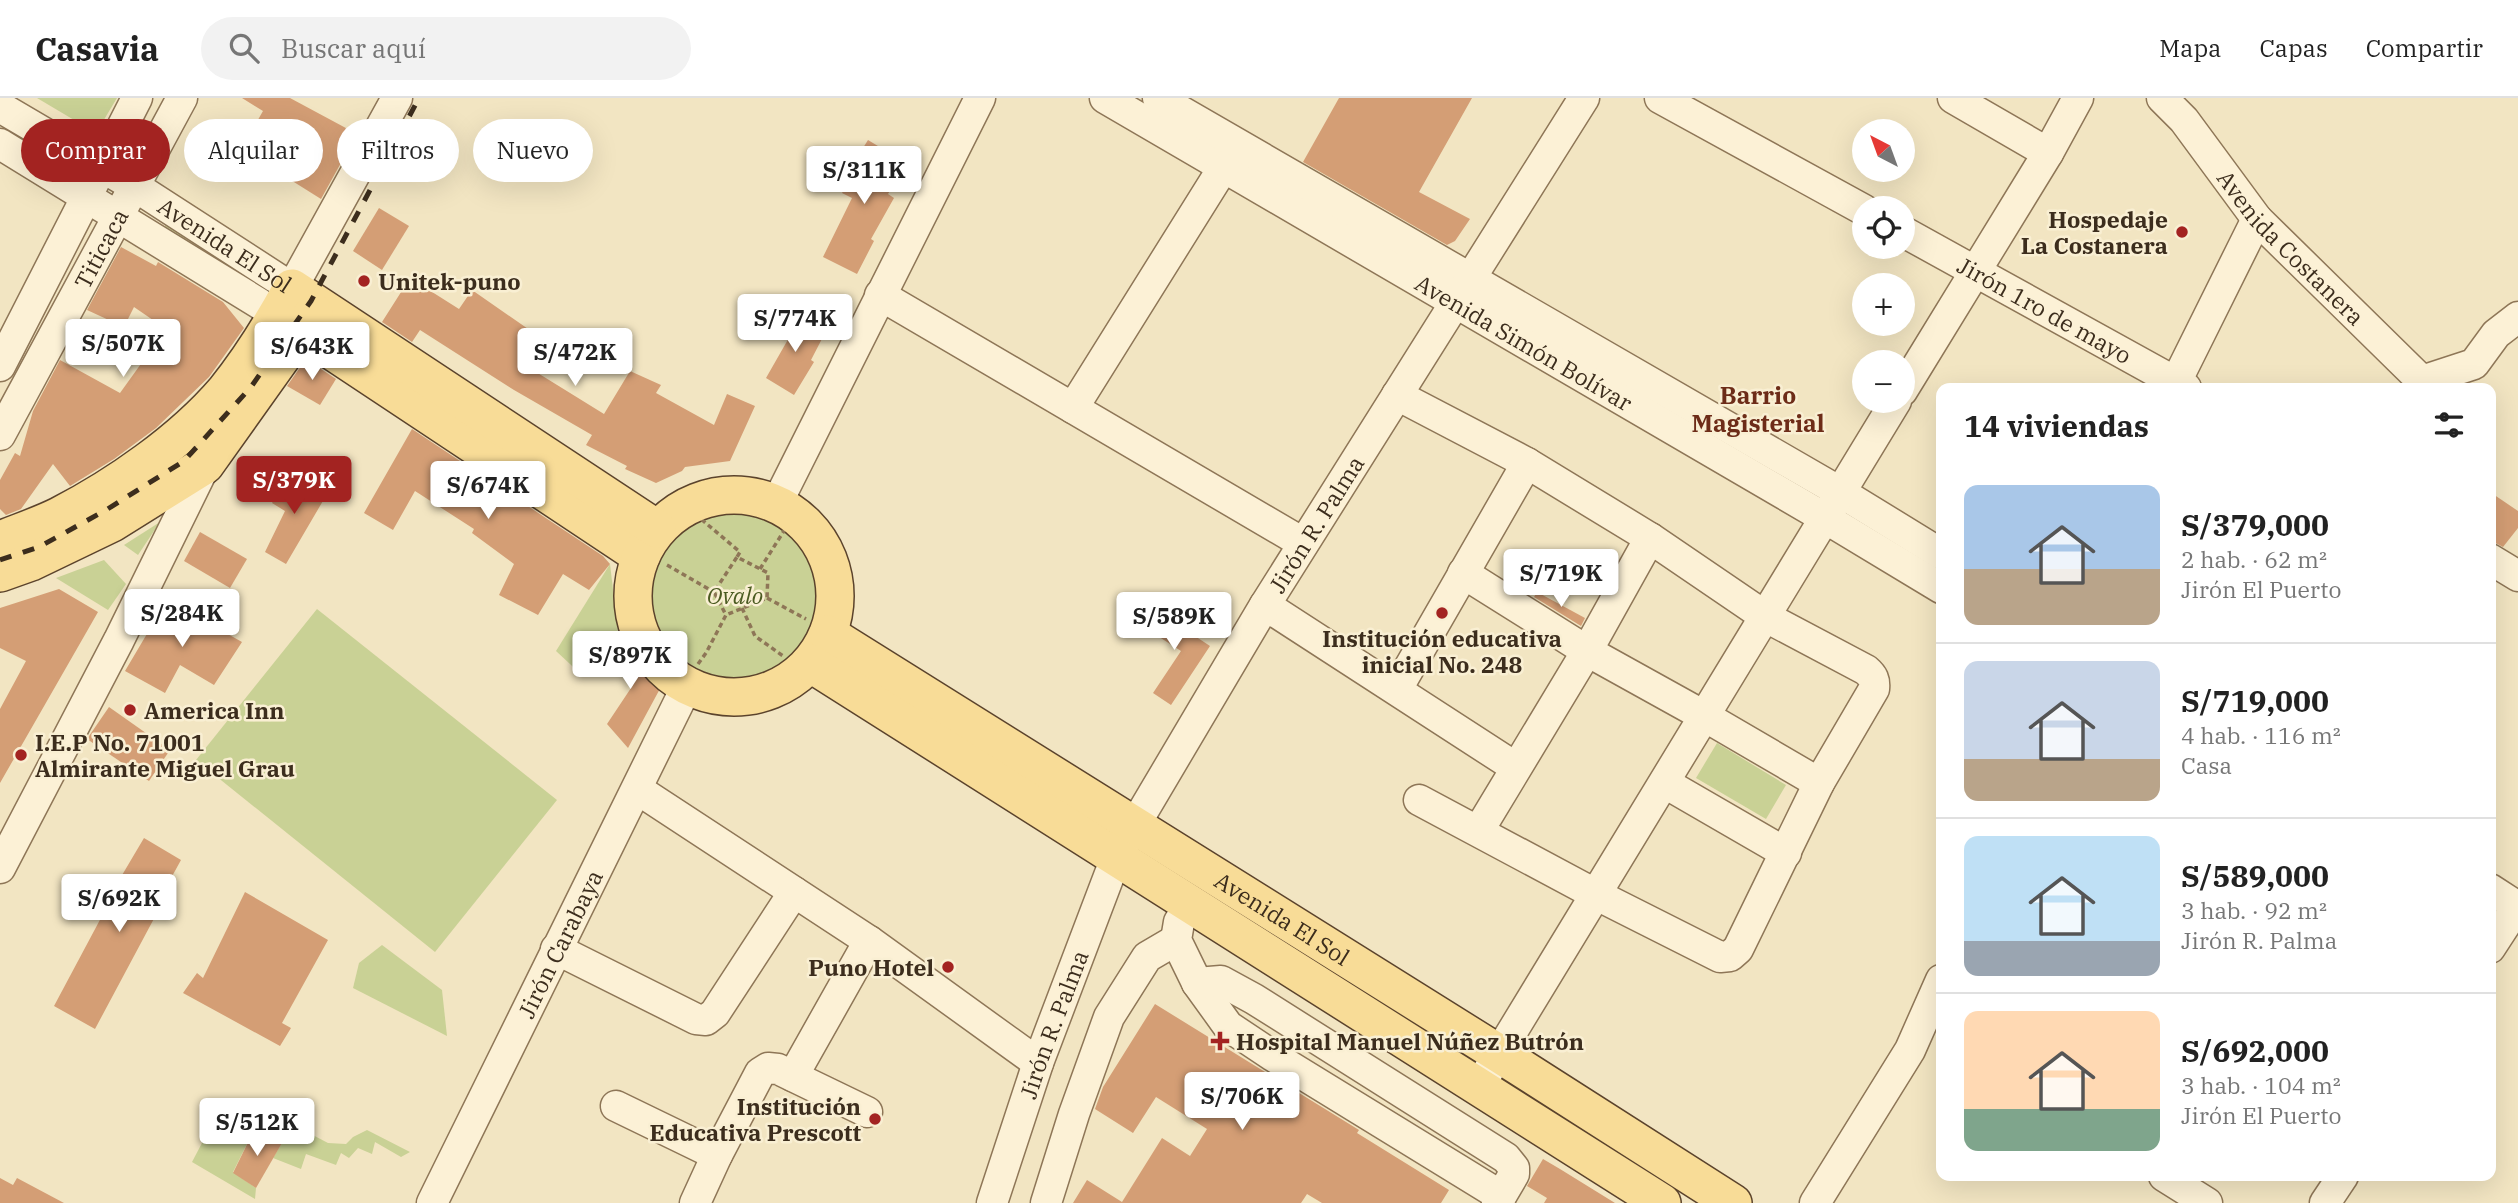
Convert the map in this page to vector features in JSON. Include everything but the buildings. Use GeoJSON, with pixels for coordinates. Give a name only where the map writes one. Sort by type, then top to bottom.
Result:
{"type":"FeatureCollection","features":[{"type":"Feature","properties":{"kind":"main road"},"geometry":{"type":"LineString","coordinates":[[0,573],[31,562],[112,523],[205,465],[298,310]]}},
{"type":"Feature","properties":{"kind":"main road"},"geometry":{"type":"LineString","coordinates":[[0,540],[58,516],[120,480],[172,442],[224,391],[298,310]]}},
{"type":"Feature","properties":{"kind":"main road","name":"Avenida El Sol"},"geometry":{"type":"LineString","coordinates":[[298,310],[650,547]]}},
{"type":"Feature","properties":{"kind":"main road"},"geometry":{"type":"LineString","coordinates":[[745,494],[783,513],[803,520],[822,544],[834,573],[835,604],[812,647],[784,684],[753,696],[719,696],[663,669],[645,645],[634,616],[633,585],[650,547],[682,508],[713,496],[745,494]]}},
{"type":"Feature","properties":{"kind":"main road","name":"Avenida El Sol"},"geometry":{"type":"LineString","coordinates":[[812,647],[1125,840],[1498,1053],[1733,1203]]}},
{"type":"Feature","properties":{"kind":"main road","name":"Avenida El Sol"},"geometry":{"type":"LineString","coordinates":[[1125,840],[1191,902],[1662,1203]]}},
{"type":"Feature","properties":{"kind":"street","name":"Titicaca"},"geometry":{"type":"LineString","coordinates":[[126,119],[137,98]]}},
{"type":"Feature","properties":{"kind":"street","name":"Titicaca"},"geometry":{"type":"LineString","coordinates":[[0,435],[182,98]]}},
{"type":"Feature","properties":{"kind":"street"},"geometry":{"type":"LineString","coordinates":[[298,310],[397,98]]}},
{"type":"Feature","properties":{"kind":"street"},"geometry":{"type":"LineString","coordinates":[[783,513],[880,295],[980,98]]}},
{"type":"Feature","properties":{"kind":"street","name":"Avenida Simón Bolívar"},"geometry":{"type":"LineString","coordinates":[[1105,98],[1825,517],[1936,585]]}},
{"type":"Feature","properties":{"kind":"street","name":"Avenida Simón Bolívar"},"geometry":{"type":"LineString","coordinates":[[1158,98],[1840,492],[1936,551]]}},
{"type":"Feature","properties":{"kind":"street","name":"Jirón R. Palma"},"geometry":{"type":"LineString","coordinates":[[992,1203],[1038,1063],[1125,840],[1265,604],[1584,98]]}},
{"type":"Feature","properties":{"kind":"street"},"geometry":{"type":"LineString","coordinates":[[1660,98],[1852,203]]}},
{"type":"Feature","properties":{"kind":"street"},"geometry":{"type":"LineString","coordinates":[[1953,98],[2048,153]]}},
{"type":"Feature","properties":{"kind":"street"},"geometry":{"type":"LineString","coordinates":[[1915,370],[2048,153],[2078,98]]}},
{"type":"Feature","properties":{"kind":"street","name":"Avenida Costanera"},"geometry":{"type":"LineString","coordinates":[[2162,98],[2184,109],[2257,219],[2422,383]]}},
{"type":"Feature","properties":{"kind":"street","name":"Avenida El Sol"},"geometry":{"type":"LineString","coordinates":[[0,107],[21,120]]}},
{"type":"Feature","properties":{"kind":"street","name":"Avenida El Sol"},"geometry":{"type":"LineString","coordinates":[[0,144],[117,215],[298,310]]}},
{"type":"Feature","properties":{"kind":"street"},"geometry":{"type":"LineString","coordinates":[[1073,408],[1223,168]]}},
{"type":"Feature","properties":{"kind":"street","name":"Titicaca"},"geometry":{"type":"LineString","coordinates":[[0,366],[93,182]]}},
{"type":"Feature","properties":{"kind":"street","name":"Avenida El Sol"},"geometry":{"type":"LineString","coordinates":[[127,182],[298,310]]}},
{"type":"Feature","properties":{"kind":"street"},"geometry":{"type":"LineString","coordinates":[[2180,383],[2257,219]]}},
{"type":"Feature","properties":{"kind":"street","name":"Jirón 1ro de mayo"},"geometry":{"type":"LineString","coordinates":[[1915,238],[2171,383]]}},
{"type":"Feature","properties":{"kind":"street"},"geometry":{"type":"LineString","coordinates":[[880,295],[1303,543]]}},
{"type":"Feature","properties":{"kind":"street"},"geometry":{"type":"LineString","coordinates":[[2429,383],[2474,364],[2496,334],[2518,317]]}},
{"type":"Feature","properties":{"kind":"street"},"geometry":{"type":"LineString","coordinates":[[1396,395],[1527,463],[1650,538],[1766,617],[1866,670],[1873,677],[1874,689],[1819,783],[1738,949],[1730,956],[1720,957],[1419,800]]}},
{"type":"Feature","properties":{"kind":"street"},"geometry":{"type":"LineString","coordinates":[[1479,1086],[1889,413]]}},
{"type":"Feature","properties":{"kind":"street"},"geometry":{"type":"LineString","coordinates":[[1397,689],[1527,463]]}},
{"type":"Feature","properties":{"kind":"street"},"geometry":{"type":"LineString","coordinates":[[0,868],[119,640],[205,465]]}},
{"type":"Feature","properties":{"kind":"street"},"geometry":{"type":"LineString","coordinates":[[1479,830],[1587,651],[1650,538]]}},
{"type":"Feature","properties":{"kind":"street"},"geometry":{"type":"LineString","coordinates":[[2496,563],[2518,576]]}},
{"type":"Feature","properties":{"kind":"street"},"geometry":{"type":"LineString","coordinates":[[1463,573],[1587,651],[1819,783]]}},
{"type":"Feature","properties":{"kind":"street"},"geometry":{"type":"LineString","coordinates":[[1265,604],[1515,767]]}},
{"type":"Feature","properties":{"kind":"street","name":"Jirón Carabaya"},"geometry":{"type":"LineString","coordinates":[[432,1203],[689,680]]}},
{"type":"Feature","properties":{"kind":"street"},"geometry":{"type":"LineString","coordinates":[[1665,783],[1786,853]]}},
{"type":"Feature","properties":{"kind":"street"},"geometry":{"type":"LineString","coordinates":[[637,789],[869,941],[1038,1063]]}},
{"type":"Feature","properties":{"kind":"street"},"geometry":{"type":"LineString","coordinates":[[556,949],[696,1018],[706,1020],[715,1013],[794,892]]}},
{"type":"Feature","properties":{"kind":"street"},"geometry":{"type":"LineString","coordinates":[[2496,901],[2508,923]]}},
{"type":"Feature","properties":{"kind":"street"},"geometry":{"type":"LineString","coordinates":[[1191,902],[1179,922],[1176,940],[1197,983],[1221,981],[1254,999],[1506,1158],[1514,1168],[1514,1174],[1499,1199]]}},
{"type":"Feature","properties":{"kind":"street"},"geometry":{"type":"LineString","coordinates":[[1046,1203],[1109,1017],[1147,957],[1176,940]]}},
{"type":"Feature","properties":{"kind":"street"},"geometry":{"type":"LineString","coordinates":[[793,1076],[869,941]]}},
{"type":"Feature","properties":{"kind":"street"},"geometry":{"type":"LineString","coordinates":[[1815,1203],[1910,1049],[1936,991]]}},
{"type":"Feature","properties":{"kind":"street"},"geometry":{"type":"LineString","coordinates":[[695,1203],[760,1073],[768,1068],[778,1069],[867,1112]]}},
{"type":"Feature","properties":{"kind":"street"},"geometry":{"type":"LineString","coordinates":[[616,1106],[717,1155]]}},
{"type":"Feature","properties":{"kind":"street"},"geometry":{"type":"LineString","coordinates":[[2172,1181],[2207,1203]]}},
{"type":"Feature","properties":{"kind":"street"},"geometry":{"type":"LineString","coordinates":[[2325,1203],[2340,1181]]}},
{"type":"Feature","properties":{"kind":"path"},"geometry":{"type":"LineString","coordinates":[[650,547],[654,551],[673,528],[694,513],[715,507],[758,508],[783,513],[811,546],[819,564],[825,594],[812,647],[805,653],[812,647]]}},
{"type":"Feature","properties":{"kind":"path"},"geometry":{"type":"LineString","coordinates":[[694,513],[740,552],[714,592]]}},
{"type":"Feature","properties":{"kind":"path"},"geometry":{"type":"LineString","coordinates":[[760,569],[783,513]]}},
{"type":"Feature","properties":{"kind":"path"},"geometry":{"type":"LineString","coordinates":[[650,547],[644,588],[648,621],[664,651],[689,680],[728,687],[774,678],[812,647]]}},
{"type":"Feature","properties":{"kind":"path"},"geometry":{"type":"LineString","coordinates":[[650,547],[714,592],[726,615]]}},
{"type":"Feature","properties":{"kind":"path"},"geometry":{"type":"LineString","coordinates":[[737,557],[768,573],[767,598],[812,647]]}},
{"type":"Feature","properties":{"kind":"path"},"geometry":{"type":"LineString","coordinates":[[689,680],[726,615],[767,598]]}},
{"type":"Feature","properties":{"kind":"path"},"geometry":{"type":"LineString","coordinates":[[742,608],[755,636],[783,655],[812,647]]}},
{"type":"Feature","properties":{"kind":"green space"},"geometry":{"type":"Polygon","coordinates":[[[37,98],[117,98],[104,119],[72,119],[37,98]]]}},
{"type":"Feature","properties":{"kind":"green space"},"geometry":{"type":"Polygon","coordinates":[[[166,224],[244,275],[241,283],[162,233],[166,224]]]}},
{"type":"Feature","properties":{"kind":"green space","name":"Ovalo"},"geometry":{"type":"Polygon","coordinates":[[[735,505],[769,512],[799,531],[818,561],[825,595],[818,629],[799,659],[769,678],[735,685],[701,678],[671,659],[652,629],[645,595],[652,561],[671,531],[701,512],[735,505]]]}},
{"type":"Feature","properties":{"kind":"green space"},"geometry":{"type":"Polygon","coordinates":[[[160,522],[138,555],[124,545],[160,522]]]}},
{"type":"Feature","properties":{"kind":"green space"},"geometry":{"type":"Polygon","coordinates":[[[104,560],[126,584],[108,610],[56,578],[104,560]]]}},
{"type":"Feature","properties":{"kind":"green space"},"geometry":{"type":"Polygon","coordinates":[[[610,564],[618,632],[584,677],[556,651],[610,564]]]}},
{"type":"Feature","properties":{"kind":"green space"},"geometry":{"type":"Polygon","coordinates":[[[317,609],[557,800],[435,952],[196,760],[317,609]]]}},
{"type":"Feature","properties":{"kind":"green space"},"geometry":{"type":"Polygon","coordinates":[[[1717,743],[1786,785],[1766,819],[1696,778],[1717,743]]]}},
{"type":"Feature","properties":{"kind":"green space"},"geometry":{"type":"Polygon","coordinates":[[[382,945],[442,990],[447,1036],[353,988],[359,963],[382,945]]]}},
{"type":"Feature","properties":{"kind":"green space"},"geometry":{"type":"Polygon","coordinates":[[[248,1101],[328,1143],[346,1144],[367,1130],[410,1152],[401,1157],[375,1142],[372,1154],[358,1148],[349,1158],[341,1153],[336,1165],[306,1154],[301,1169],[273,1158],[282,1143],[255,1128],[233,1172],[256,1188],[255,1199],[192,1162],[212,1124],[233,1135],[248,1101]]]}},
{"type":"Feature","properties":{"kind":"railway"},"geometry":{"type":"LineString","coordinates":[[0,560],[39,547],[106,510],[184,461],[251,387],[311,301],[419,98]]}},
{"type":"Feature","properties":{"kind":"place","name":"Hospedaje La Costanera"},"geometry":{"type":"Point","coordinates":[2182,232]}},
{"type":"Feature","properties":{"kind":"place","name":"Unitek-puno"},"geometry":{"type":"Point","coordinates":[364,281]}},
{"type":"Feature","properties":{"kind":"place","name":"Institución educativa inicial No. 248"},"geometry":{"type":"Point","coordinates":[1442,613]}},
{"type":"Feature","properties":{"kind":"place","name":"America Inn"},"geometry":{"type":"Point","coordinates":[130,710]}},
{"type":"Feature","properties":{"kind":"place","name":"I.E.P No. 71001 Almirante Miguel Grau"},"geometry":{"type":"Point","coordinates":[21,755]}},
{"type":"Feature","properties":{"kind":"place","name":"Puno Hotel"},"geometry":{"type":"Point","coordinates":[948,967]}},
{"type":"Feature","properties":{"kind":"place","name":"Hospital Manuel Núñez Butrón"},"geometry":{"type":"Point","coordinates":[1220,1041]}},
{"type":"Feature","properties":{"kind":"place","name":"Institución Educativa Prescott"},"geometry":{"type":"Point","coordinates":[875,1119]}},
{"type":"Feature","properties":{"kind":"district","name":"Barrio Magisterial"},"geometry":{"type":"Point","coordinates":[1758,409]}}]}
